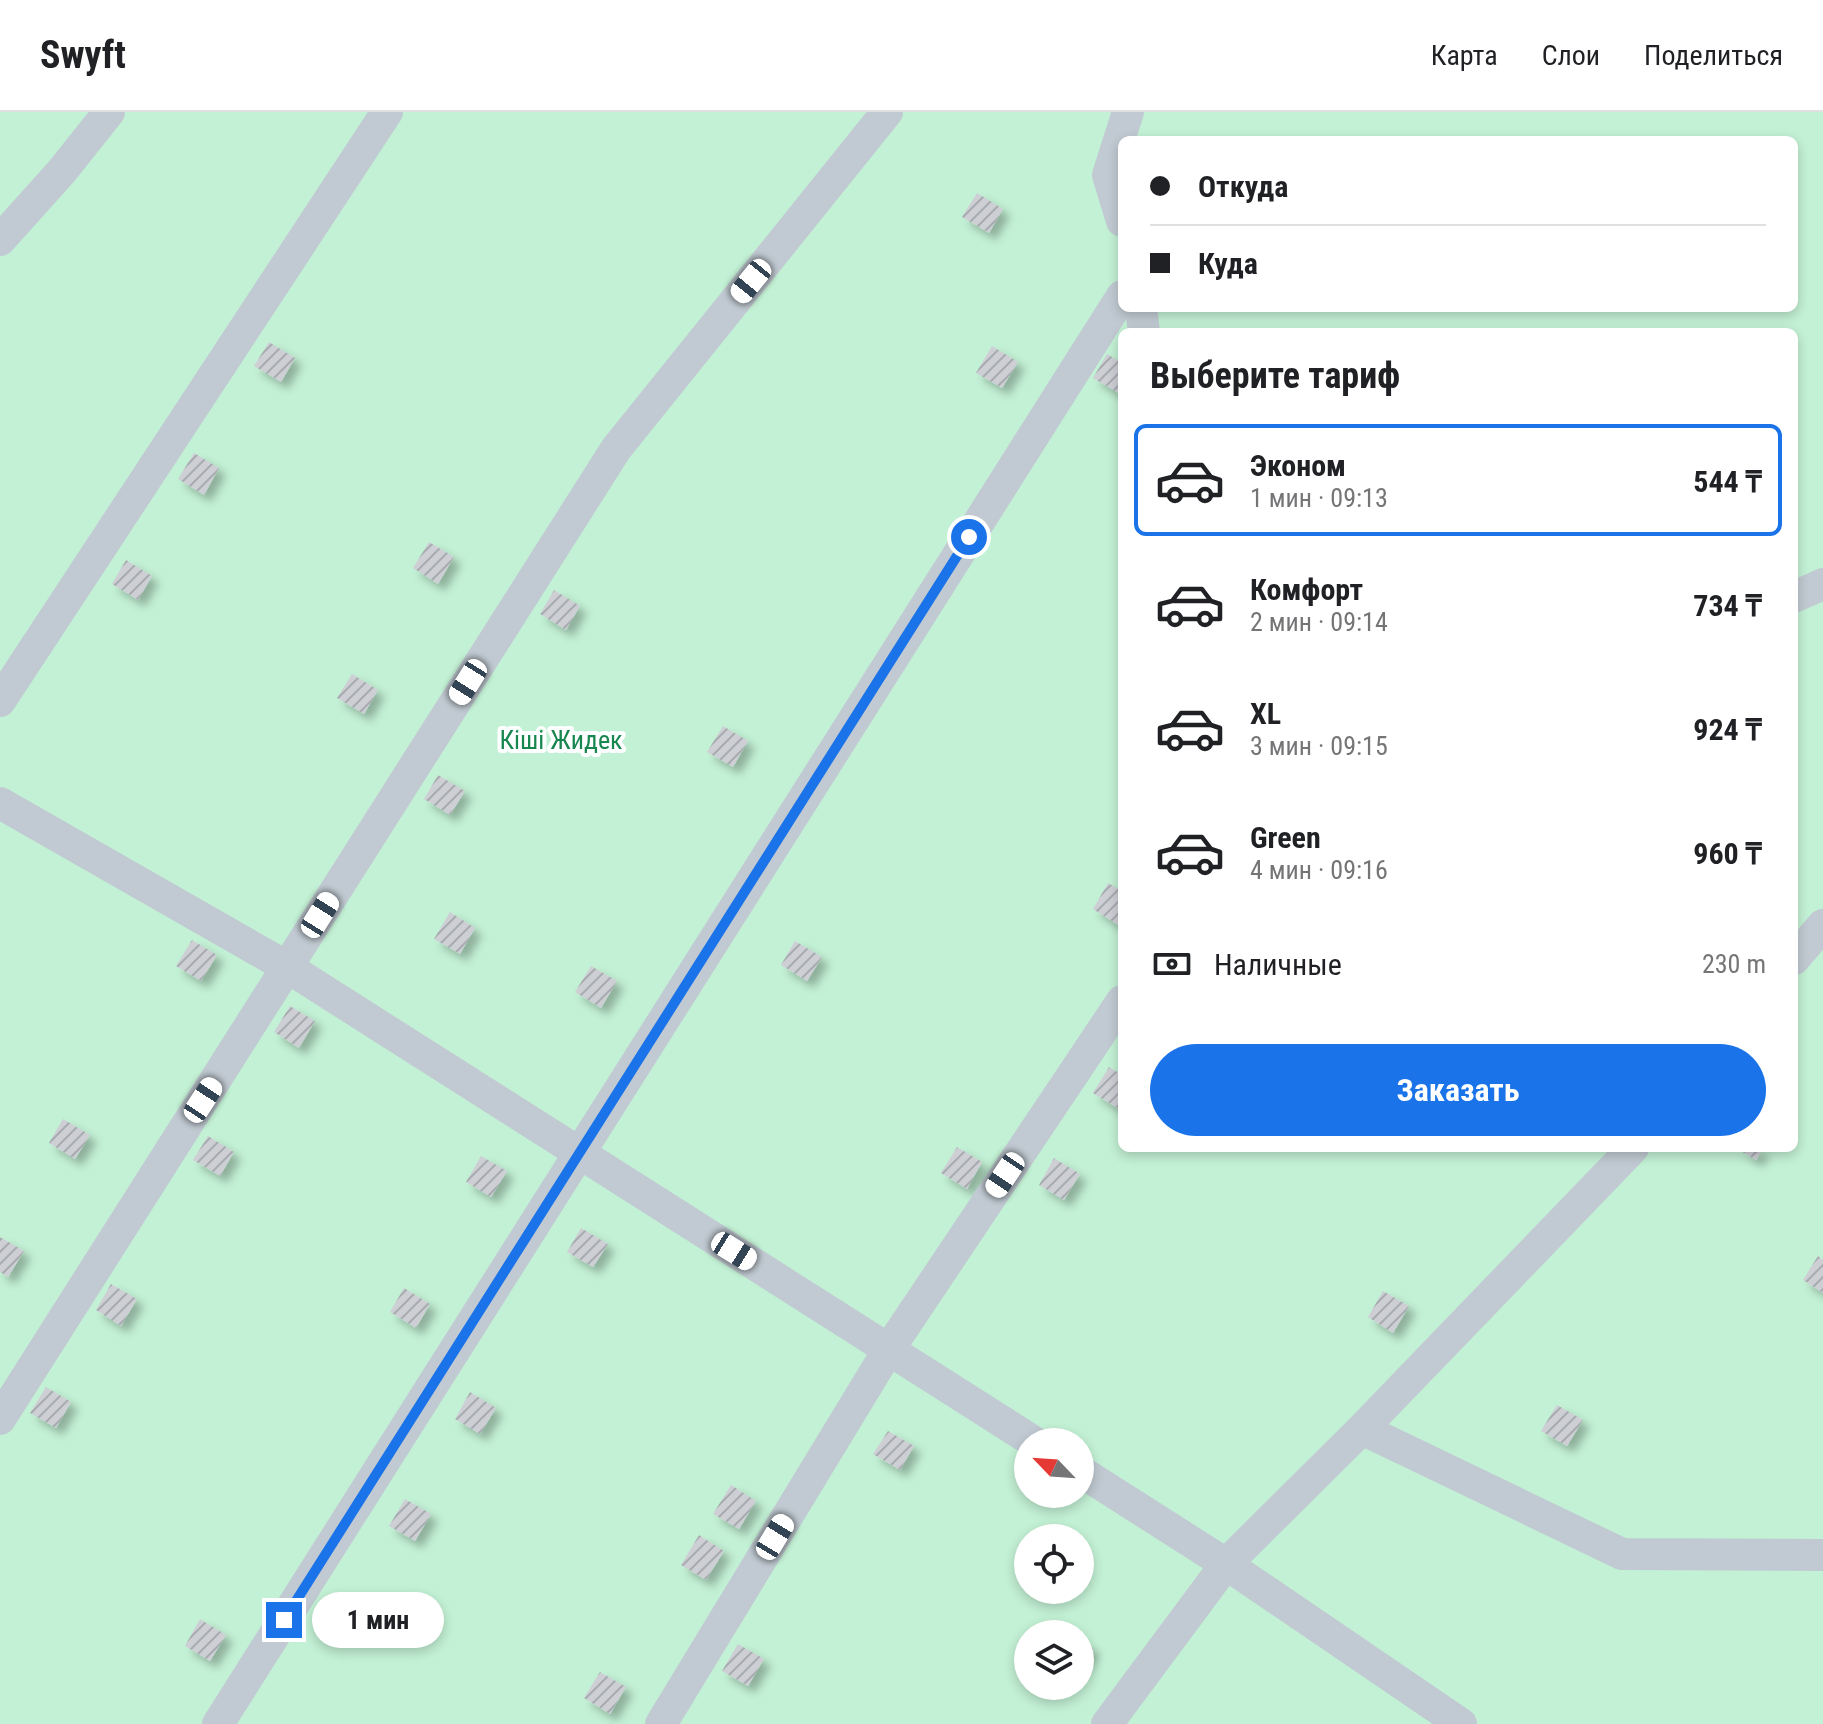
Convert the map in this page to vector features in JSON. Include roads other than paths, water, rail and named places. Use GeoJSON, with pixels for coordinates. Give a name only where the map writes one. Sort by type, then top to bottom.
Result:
{"type":"FeatureCollection","features":[{"type":"Feature","properties":{"kind":"street"},"geometry":{"type":"LineString","coordinates":[[0,240],[62,171],[109,112]]}},
{"type":"Feature","properties":{"kind":"street"},"geometry":{"type":"LineString","coordinates":[[0,701],[387,112]]}},
{"type":"Feature","properties":{"kind":"street"},"geometry":{"type":"LineString","coordinates":[[0,1419],[616,449],[887,112]]}},
{"type":"Feature","properties":{"kind":"street"},"geometry":{"type":"LineString","coordinates":[[1120,136],[1128,112]]}},
{"type":"Feature","properties":{"kind":"street"},"geometry":{"type":"LineString","coordinates":[[1118,144],[1108,175],[1118,208]]}},
{"type":"Feature","properties":{"kind":"street"},"geometry":{"type":"LineString","coordinates":[[218,1724],[1118,302]]}},
{"type":"Feature","properties":{"kind":"street"},"geometry":{"type":"LineString","coordinates":[[1798,595],[1823,584]]}},
{"type":"Feature","properties":{"kind":"street"},"geometry":{"type":"LineString","coordinates":[[0,803],[287,967],[1014,1429]]}},
{"type":"Feature","properties":{"kind":"street"},"geometry":{"type":"LineString","coordinates":[[1798,954],[1823,925]]}},
{"type":"Feature","properties":{"kind":"street"},"geometry":{"type":"LineString","coordinates":[[661,1724],[889,1349],[1118,1007]]}},
{"type":"Feature","properties":{"kind":"street"},"geometry":{"type":"LineString","coordinates":[[1107,1724],[1226,1564],[1362,1429],[1629,1152]]}},
{"type":"Feature","properties":{"kind":"street"},"geometry":{"type":"LineString","coordinates":[[1362,1429],[1622,1554],[1823,1555]]}},
{"type":"Feature","properties":{"kind":"street"},"geometry":{"type":"LineString","coordinates":[[1094,1480],[1226,1564],[1461,1724]]}},
{"type":"Feature","properties":{"kind":"park label","name":"Кіші Жидек"},"geometry":{"type":"Point","coordinates":[561,740]}}]}
